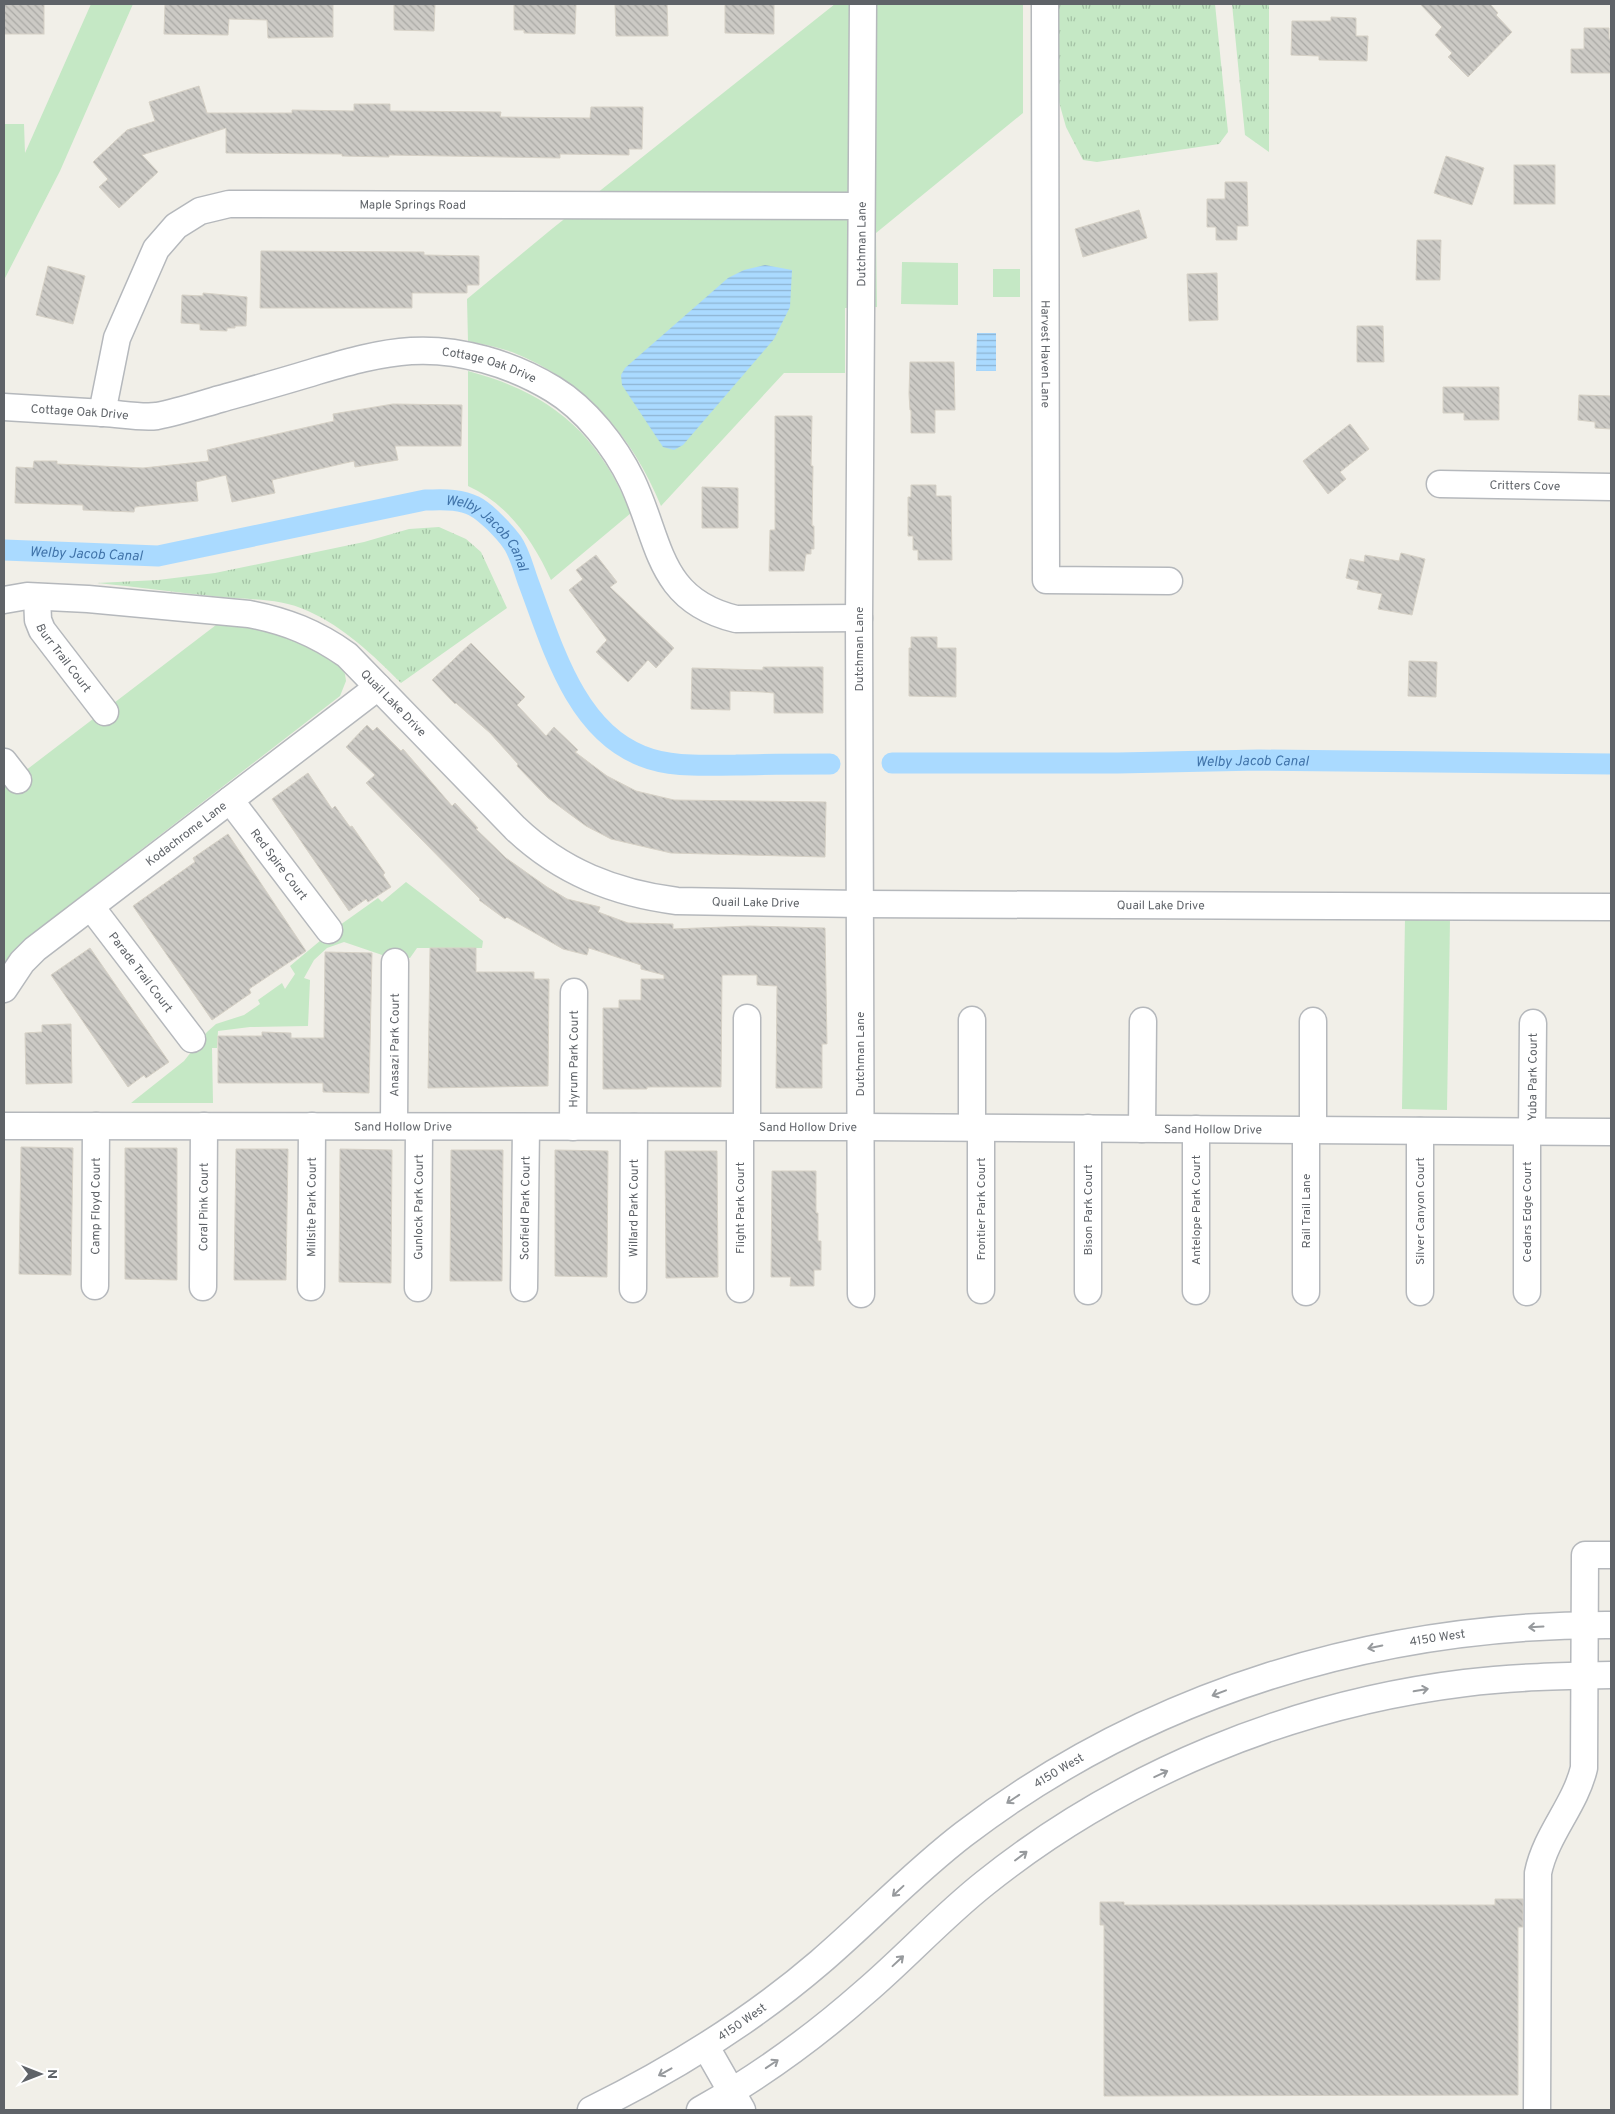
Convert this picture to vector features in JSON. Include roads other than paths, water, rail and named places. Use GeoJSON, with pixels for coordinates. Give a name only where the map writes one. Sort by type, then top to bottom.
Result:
{"type":"FeatureCollection","features":[{"type":"Feature","properties":{"kind":"street","name":"Dutchman Lane"},"geometry":{"type":"LineString","coordinates":[[861,1294],[858,618],[863,4]]}},
{"type":"Feature","properties":{"kind":"street","name":"Harvest Haven Lane"},"geometry":{"type":"LineString","coordinates":[[1045,4],[1046,580],[1169,581]]}},
{"type":"Feature","properties":{"kind":"street","name":"Maple Springs Road"},"geometry":{"type":"LineString","coordinates":[[102,412],[117,338],[156,249],[176,226],[200,211],[229,204],[860,206]]}},
{"type":"Feature","properties":{"kind":"street","name":"Cottage Oak Drive"},"geometry":{"type":"LineString","coordinates":[[4,407],[154,416],[365,357],[412,351],[453,353],[479,358],[517,370],[554,389],[582,411],[609,443],[631,479],[654,534],[662,560],[677,586],[698,605],[718,614],[736,619],[858,618]]}},
{"type":"Feature","properties":{"kind":"street","name":"Critters Cove"},"geometry":{"type":"LineString","coordinates":[[1440,484],[1552,488],[1611,487]]}},
{"type":"Feature","properties":{"kind":"street","name":"Quail Lake Drive"},"geometry":{"type":"LineString","coordinates":[[4,600],[12,597],[37,597],[130,602],[249,614],[296,626],[331,643],[346,655],[530,842],[562,865],[583,876],[628,893],[678,901],[860,904],[1611,907]]}},
{"type":"Feature","properties":{"kind":"street","name":"Burr Trail Court"},"geometry":{"type":"LineString","coordinates":[[37,597],[38,620],[42,630],[105,712]]}},
{"type":"Feature","properties":{"kind":"street","name":"Kodachrome Lane"},"geometry":{"type":"LineString","coordinates":[[4,989],[22,962],[35,949],[378,686]]}},
{"type":"Feature","properties":{"kind":"street","name":"Red Spire Court"},"geometry":{"type":"LineString","coordinates":[[230,800],[329,930]]}},
{"type":"Feature","properties":{"kind":"street","name":"Parade Trail Court"},"geometry":{"type":"LineString","coordinates":[[90,907],[192,1039]]}},
{"type":"Feature","properties":{"kind":"street","name":"Anasazi Park Court"},"geometry":{"type":"LineString","coordinates":[[395,962],[406,1126]]}},
{"type":"Feature","properties":{"kind":"street","name":"Hyrum Park Court"},"geometry":{"type":"LineString","coordinates":[[573,1127],[574,992]]}},
{"type":"Feature","properties":{"kind":"street","name":"Flight Park Court"},"geometry":{"type":"LineString","coordinates":[[740,1289],[747,1018]]}},
{"type":"Feature","properties":{"kind":"street","name":"Frontier Park Court"},"geometry":{"type":"LineString","coordinates":[[972,1020],[981,1290]]}},
{"type":"Feature","properties":{"kind":"street"},"geometry":{"type":"LineString","coordinates":[[1142,1021],[1142,1129]]}},
{"type":"Feature","properties":{"kind":"street","name":"Rail Trail Lane"},"geometry":{"type":"LineString","coordinates":[[1306,1292],[1313,1021]]}},
{"type":"Feature","properties":{"kind":"street","name":"Yuba Park Court"},"geometry":{"type":"LineString","coordinates":[[1530,1131],[1533,1023]]}},
{"type":"Feature","properties":{"kind":"street","name":"Sand Hollow Drive"},"geometry":{"type":"LineString","coordinates":[[4,1126],[861,1127],[1611,1132]]}},
{"type":"Feature","properties":{"kind":"street","name":"Camp Floyd Court"},"geometry":{"type":"LineString","coordinates":[[95,1286],[96,1126]]}},
{"type":"Feature","properties":{"kind":"street","name":"Coral Pink Court"},"geometry":{"type":"LineString","coordinates":[[203,1287],[204,1126]]}},
{"type":"Feature","properties":{"kind":"street","name":"Millsite Park Court"},"geometry":{"type":"LineString","coordinates":[[311,1287],[312,1126]]}},
{"type":"Feature","properties":{"kind":"street","name":"Gunlock Park Court"},"geometry":{"type":"LineString","coordinates":[[406,1126],[418,1288]]}},
{"type":"Feature","properties":{"kind":"street","name":"Scofield Park Court"},"geometry":{"type":"LineString","coordinates":[[524,1288],[526,1127]]}},
{"type":"Feature","properties":{"kind":"street","name":"Willard Park Court"},"geometry":{"type":"LineString","coordinates":[[633,1288],[634,1127]]}},
{"type":"Feature","properties":{"kind":"street","name":"Bison Park Court"},"geometry":{"type":"LineString","coordinates":[[1088,1128],[1088,1291]]}},
{"type":"Feature","properties":{"kind":"street","name":"Antelope Park Court"},"geometry":{"type":"LineString","coordinates":[[1196,1129],[1196,1291]]}},
{"type":"Feature","properties":{"kind":"street","name":"Silver Canyon Court"},"geometry":{"type":"LineString","coordinates":[[1420,1130],[1420,1292]]}},
{"type":"Feature","properties":{"kind":"street","name":"Cedars Edge Court"},"geometry":{"type":"LineString","coordinates":[[1527,1292],[1530,1131]]}},
{"type":"Feature","properties":{"kind":"street"},"geometry":{"type":"LineString","coordinates":[[1538,2110],[1538,1873],[1546,1845],[1576,1795],[1581,1781],[1585,1754],[1585,1555],[1611,1555]]}},
{"type":"Feature","properties":{"kind":"street","name":"4150 West"},"geometry":{"type":"LineString","coordinates":[[591,2110],[642,2084],[706,2047],[788,1989],[823,1960],[927,1864],[964,1834],[1041,1782],[1088,1754],[1138,1728],[1236,1687],[1332,1656],[1429,1637],[1478,1631],[1611,1625]]}},
{"type":"Feature","properties":{"kind":"street"},"geometry":{"type":"LineString","coordinates":[[700,2110],[737,2101],[788,2054],[866,1991],[943,1918],[1026,1853],[1090,1812],[1158,1775],[1255,1734],[1326,1711],[1373,1699],[1464,1683],[1519,1678],[1611,1675]]}},
{"type":"Feature","properties":{"kind":"street"},"geometry":{"type":"LineString","coordinates":[[706,2047],[737,2101]]}},
{"type":"Feature","properties":{"kind":"water"},"geometry":{"type":"Polygon","coordinates":[[[765,265],[792,270],[790,307],[774,339],[683,445],[674,450],[663,447],[622,385],[621,375],[625,368],[728,278],[744,270],[765,265]]]}},
{"type":"Feature","properties":{"kind":"water"},"geometry":{"type":"Polygon","coordinates":[[[977,333],[996,333],[996,371],[976,371],[977,333]]]}},
{"type":"Feature","properties":{"kind":"waterway","name":"Welby Jacob Canal"},"geometry":{"type":"LineString","coordinates":[[4,550],[158,556],[425,500],[449,500],[468,503],[484,513],[500,527],[515,546],[547,633],[569,683],[599,727],[619,744],[653,760],[676,764],[830,764]]}},
{"type":"Feature","properties":{"kind":"waterway","name":"Welby Jacob Canal"},"geometry":{"type":"LineString","coordinates":[[892,763],[1118,763],[1259,760],[1611,764]]}}]}
